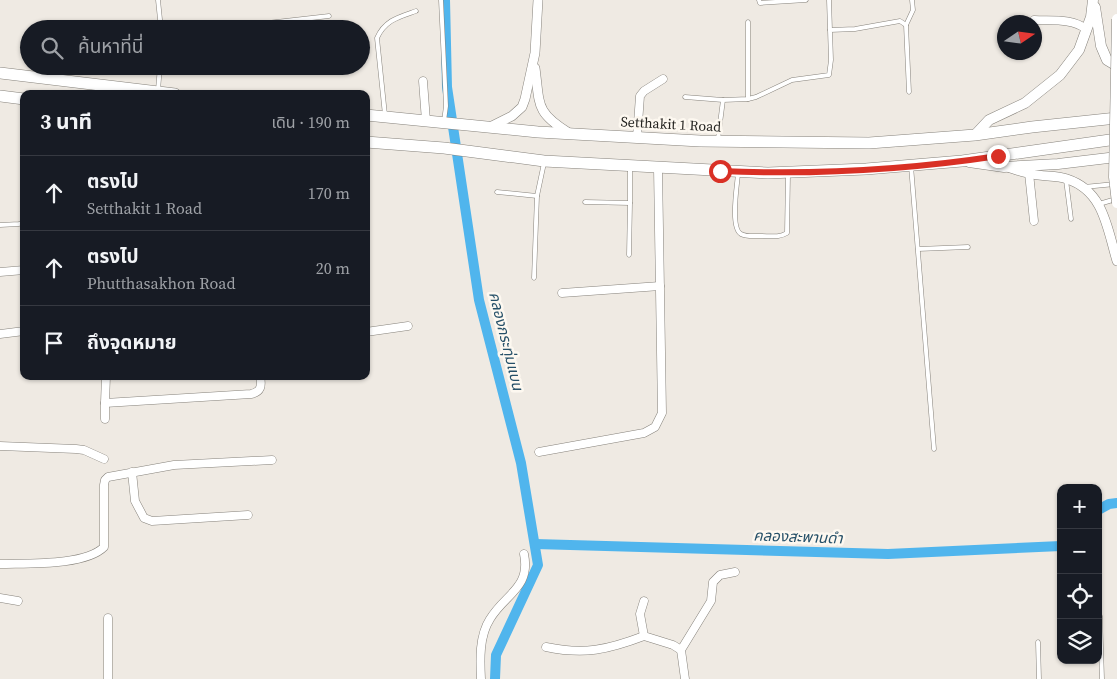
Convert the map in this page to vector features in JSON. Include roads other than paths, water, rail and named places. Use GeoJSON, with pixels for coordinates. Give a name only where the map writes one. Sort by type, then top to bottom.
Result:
{"type":"FeatureCollection","features":[{"type":"Feature","properties":{"kind":"main road"},"geometry":{"type":"LineString","coordinates":[[974,135],[989,120],[1025,103],[1060,75],[1078,50],[1091,17],[1094,0]]}},
{"type":"Feature","properties":{"kind":"main road"},"geometry":{"type":"LineString","coordinates":[[1094,0],[1101,46],[1107,60],[1117,66]]}},
{"type":"Feature","properties":{"kind":"main road"},"geometry":{"type":"LineString","coordinates":[[1117,19],[1114,177],[1117,203]]}},
{"type":"Feature","properties":{"kind":"main road"},"geometry":{"type":"LineString","coordinates":[[0,73],[20,72]]}},
{"type":"Feature","properties":{"kind":"main road"},"geometry":{"type":"LineString","coordinates":[[49,75],[145,90]]}},
{"type":"Feature","properties":{"kind":"main road"},"geometry":{"type":"LineString","coordinates":[[0,96],[20,98]]}},
{"type":"Feature","properties":{"kind":"main road","name":"Setthakit 1 Road"},"geometry":{"type":"LineString","coordinates":[[370,115],[471,127],[636,138],[868,143],[974,135],[1117,118]]}},
{"type":"Feature","properties":{"kind":"main road"},"geometry":{"type":"LineString","coordinates":[[370,142],[444,148],[544,161],[738,172],[788,172],[911,166],[962,161],[1117,139]]}},
{"type":"Feature","properties":{"kind":"main road"},"geometry":{"type":"LineString","coordinates":[[962,161],[1004,167],[1058,164],[1117,157]]}},
{"type":"Feature","properties":{"kind":"street"},"geometry":{"type":"LineString","coordinates":[[538,0],[534,63],[538,101],[552,123],[570,134]]}},
{"type":"Feature","properties":{"kind":"street"},"geometry":{"type":"LineString","coordinates":[[1042,20],[1078,23],[1086,29]]}},
{"type":"Feature","properties":{"kind":"street"},"geometry":{"type":"LineString","coordinates":[[489,128],[512,116],[522,107],[534,63]]}},
{"type":"Feature","properties":{"kind":"street"},"geometry":{"type":"LineString","coordinates":[[636,138],[640,96],[644,91],[663,79]]}},
{"type":"Feature","properties":{"kind":"street"},"geometry":{"type":"LineString","coordinates":[[422,81],[426,121]]}},
{"type":"Feature","properties":{"kind":"street"},"geometry":{"type":"LineString","coordinates":[[1004,167],[1065,178],[1082,187],[1096,198],[1117,261]]}},
{"type":"Feature","properties":{"kind":"street"},"geometry":{"type":"LineString","coordinates":[[539,452],[644,433],[655,427],[662,413],[658,168]]}},
{"type":"Feature","properties":{"kind":"street"},"geometry":{"type":"LineString","coordinates":[[1029,173],[1034,221]]}},
{"type":"Feature","properties":{"kind":"street"},"geometry":{"type":"LineString","coordinates":[[0,272],[20,270]]}},
{"type":"Feature","properties":{"kind":"street"},"geometry":{"type":"LineString","coordinates":[[562,293],[660,286]]}},
{"type":"Feature","properties":{"kind":"street"},"geometry":{"type":"LineString","coordinates":[[370,331],[408,326]]}},
{"type":"Feature","properties":{"kind":"street"},"geometry":{"type":"LineString","coordinates":[[0,334],[20,332]]}},
{"type":"Feature","properties":{"kind":"street"},"geometry":{"type":"LineString","coordinates":[[104,419],[106,380]]}},
{"type":"Feature","properties":{"kind":"street"},"geometry":{"type":"LineString","coordinates":[[105,403],[251,394],[257,393],[260,390],[261,380]]}},
{"type":"Feature","properties":{"kind":"street"},"geometry":{"type":"LineString","coordinates":[[0,446],[76,449],[84,450],[104,459]]}},
{"type":"Feature","properties":{"kind":"street"},"geometry":{"type":"LineString","coordinates":[[0,564],[72,560],[98,553],[104,546],[105,480],[108,477],[174,465],[272,460]]}},
{"type":"Feature","properties":{"kind":"street"},"geometry":{"type":"LineString","coordinates":[[132,472],[135,501],[144,518],[152,521],[248,515]]}},
{"type":"Feature","properties":{"kind":"street"},"geometry":{"type":"LineString","coordinates":[[481,679],[483,634],[490,619],[520,586],[525,575],[524,554]]}},
{"type":"Feature","properties":{"kind":"street"},"geometry":{"type":"LineString","coordinates":[[685,679],[681,650],[703,617],[711,601],[712,582],[720,576],[734,572]]}},
{"type":"Feature","properties":{"kind":"street"},"geometry":{"type":"LineString","coordinates":[[0,598],[18,601]]}},
{"type":"Feature","properties":{"kind":"street"},"geometry":{"type":"LineString","coordinates":[[644,601],[640,614],[644,636]]}},
{"type":"Feature","properties":{"kind":"street"},"geometry":{"type":"LineString","coordinates":[[108,618],[108,679]]}},
{"type":"Feature","properties":{"kind":"street"},"geometry":{"type":"LineString","coordinates":[[546,647],[568,651],[586,651],[622,644],[644,636],[673,645],[681,650]]}},
{"type":"Feature","properties":{"kind":"lane"},"geometry":{"type":"LineString","coordinates":[[158,0],[160,20]]}},
{"type":"Feature","properties":{"kind":"lane"},"geometry":{"type":"LineString","coordinates":[[440,0],[446,123]]}},
{"type":"Feature","properties":{"kind":"lane"},"geometry":{"type":"LineString","coordinates":[[759,0],[760,3],[806,0]]}},
{"type":"Feature","properties":{"kind":"lane"},"geometry":{"type":"LineString","coordinates":[[685,97],[723,100],[748,99],[792,80],[829,75],[829,0]]}},
{"type":"Feature","properties":{"kind":"lane"},"geometry":{"type":"LineString","coordinates":[[908,92],[906,25],[913,10],[912,0]]}},
{"type":"Feature","properties":{"kind":"lane"},"geometry":{"type":"LineString","coordinates":[[385,117],[377,38],[381,28],[392,20],[416,12]]}},
{"type":"Feature","properties":{"kind":"lane"},"geometry":{"type":"LineString","coordinates":[[294,20],[329,16]]}},
{"type":"Feature","properties":{"kind":"lane"},"geometry":{"type":"LineString","coordinates":[[830,30],[855,29],[900,21],[906,25]]}},
{"type":"Feature","properties":{"kind":"lane"},"geometry":{"type":"LineString","coordinates":[[748,22],[748,99]]}},
{"type":"Feature","properties":{"kind":"lane"},"geometry":{"type":"LineString","coordinates":[[158,90],[159,75]]}},
{"type":"Feature","properties":{"kind":"lane"},"geometry":{"type":"LineString","coordinates":[[718,141],[723,100]]}},
{"type":"Feature","properties":{"kind":"lane"},"geometry":{"type":"LineString","coordinates":[[534,278],[537,196],[544,161]]}},
{"type":"Feature","properties":{"kind":"lane"},"geometry":{"type":"LineString","coordinates":[[911,166],[934,449]]}},
{"type":"Feature","properties":{"kind":"lane"},"geometry":{"type":"LineString","coordinates":[[629,256],[630,167]]}},
{"type":"Feature","properties":{"kind":"lane"},"geometry":{"type":"LineString","coordinates":[[738,172],[736,229],[746,236],[776,237],[787,233],[788,172]]}},
{"type":"Feature","properties":{"kind":"lane"},"geometry":{"type":"LineString","coordinates":[[1065,178],[1071,219]]}},
{"type":"Feature","properties":{"kind":"lane"},"geometry":{"type":"LineString","coordinates":[[1082,187],[1117,184]]}},
{"type":"Feature","properties":{"kind":"lane"},"geometry":{"type":"LineString","coordinates":[[496,192],[537,196]]}},
{"type":"Feature","properties":{"kind":"lane"},"geometry":{"type":"LineString","coordinates":[[1099,204],[1117,198]]}},
{"type":"Feature","properties":{"kind":"lane"},"geometry":{"type":"LineString","coordinates":[[585,202],[630,203]]}},
{"type":"Feature","properties":{"kind":"lane"},"geometry":{"type":"LineString","coordinates":[[0,225],[20,224]]}},
{"type":"Feature","properties":{"kind":"lane"},"geometry":{"type":"LineString","coordinates":[[918,249],[968,247]]}},
{"type":"Feature","properties":{"kind":"lane"},"geometry":{"type":"LineString","coordinates":[[1100,619],[1102,679]]}},
{"type":"Feature","properties":{"kind":"lane"},"geometry":{"type":"LineString","coordinates":[[1038,642],[1039,679]]}},
{"type":"Feature","properties":{"kind":"waterway","name":"คลองกระทุ่มแบน"},"geometry":{"type":"LineString","coordinates":[[445,0],[447,87],[479,300],[521,463],[538,565],[496,655],[495,679]]}},
{"type":"Feature","properties":{"kind":"waterway","name":"คลองสะพานดำ"},"geometry":{"type":"LineString","coordinates":[[1102,508],[1117,503]]}},
{"type":"Feature","properties":{"kind":"waterway","name":"คลองสะพานดำ"},"geometry":{"type":"LineString","coordinates":[[535,544],[888,554],[1057,546]]}}]}
